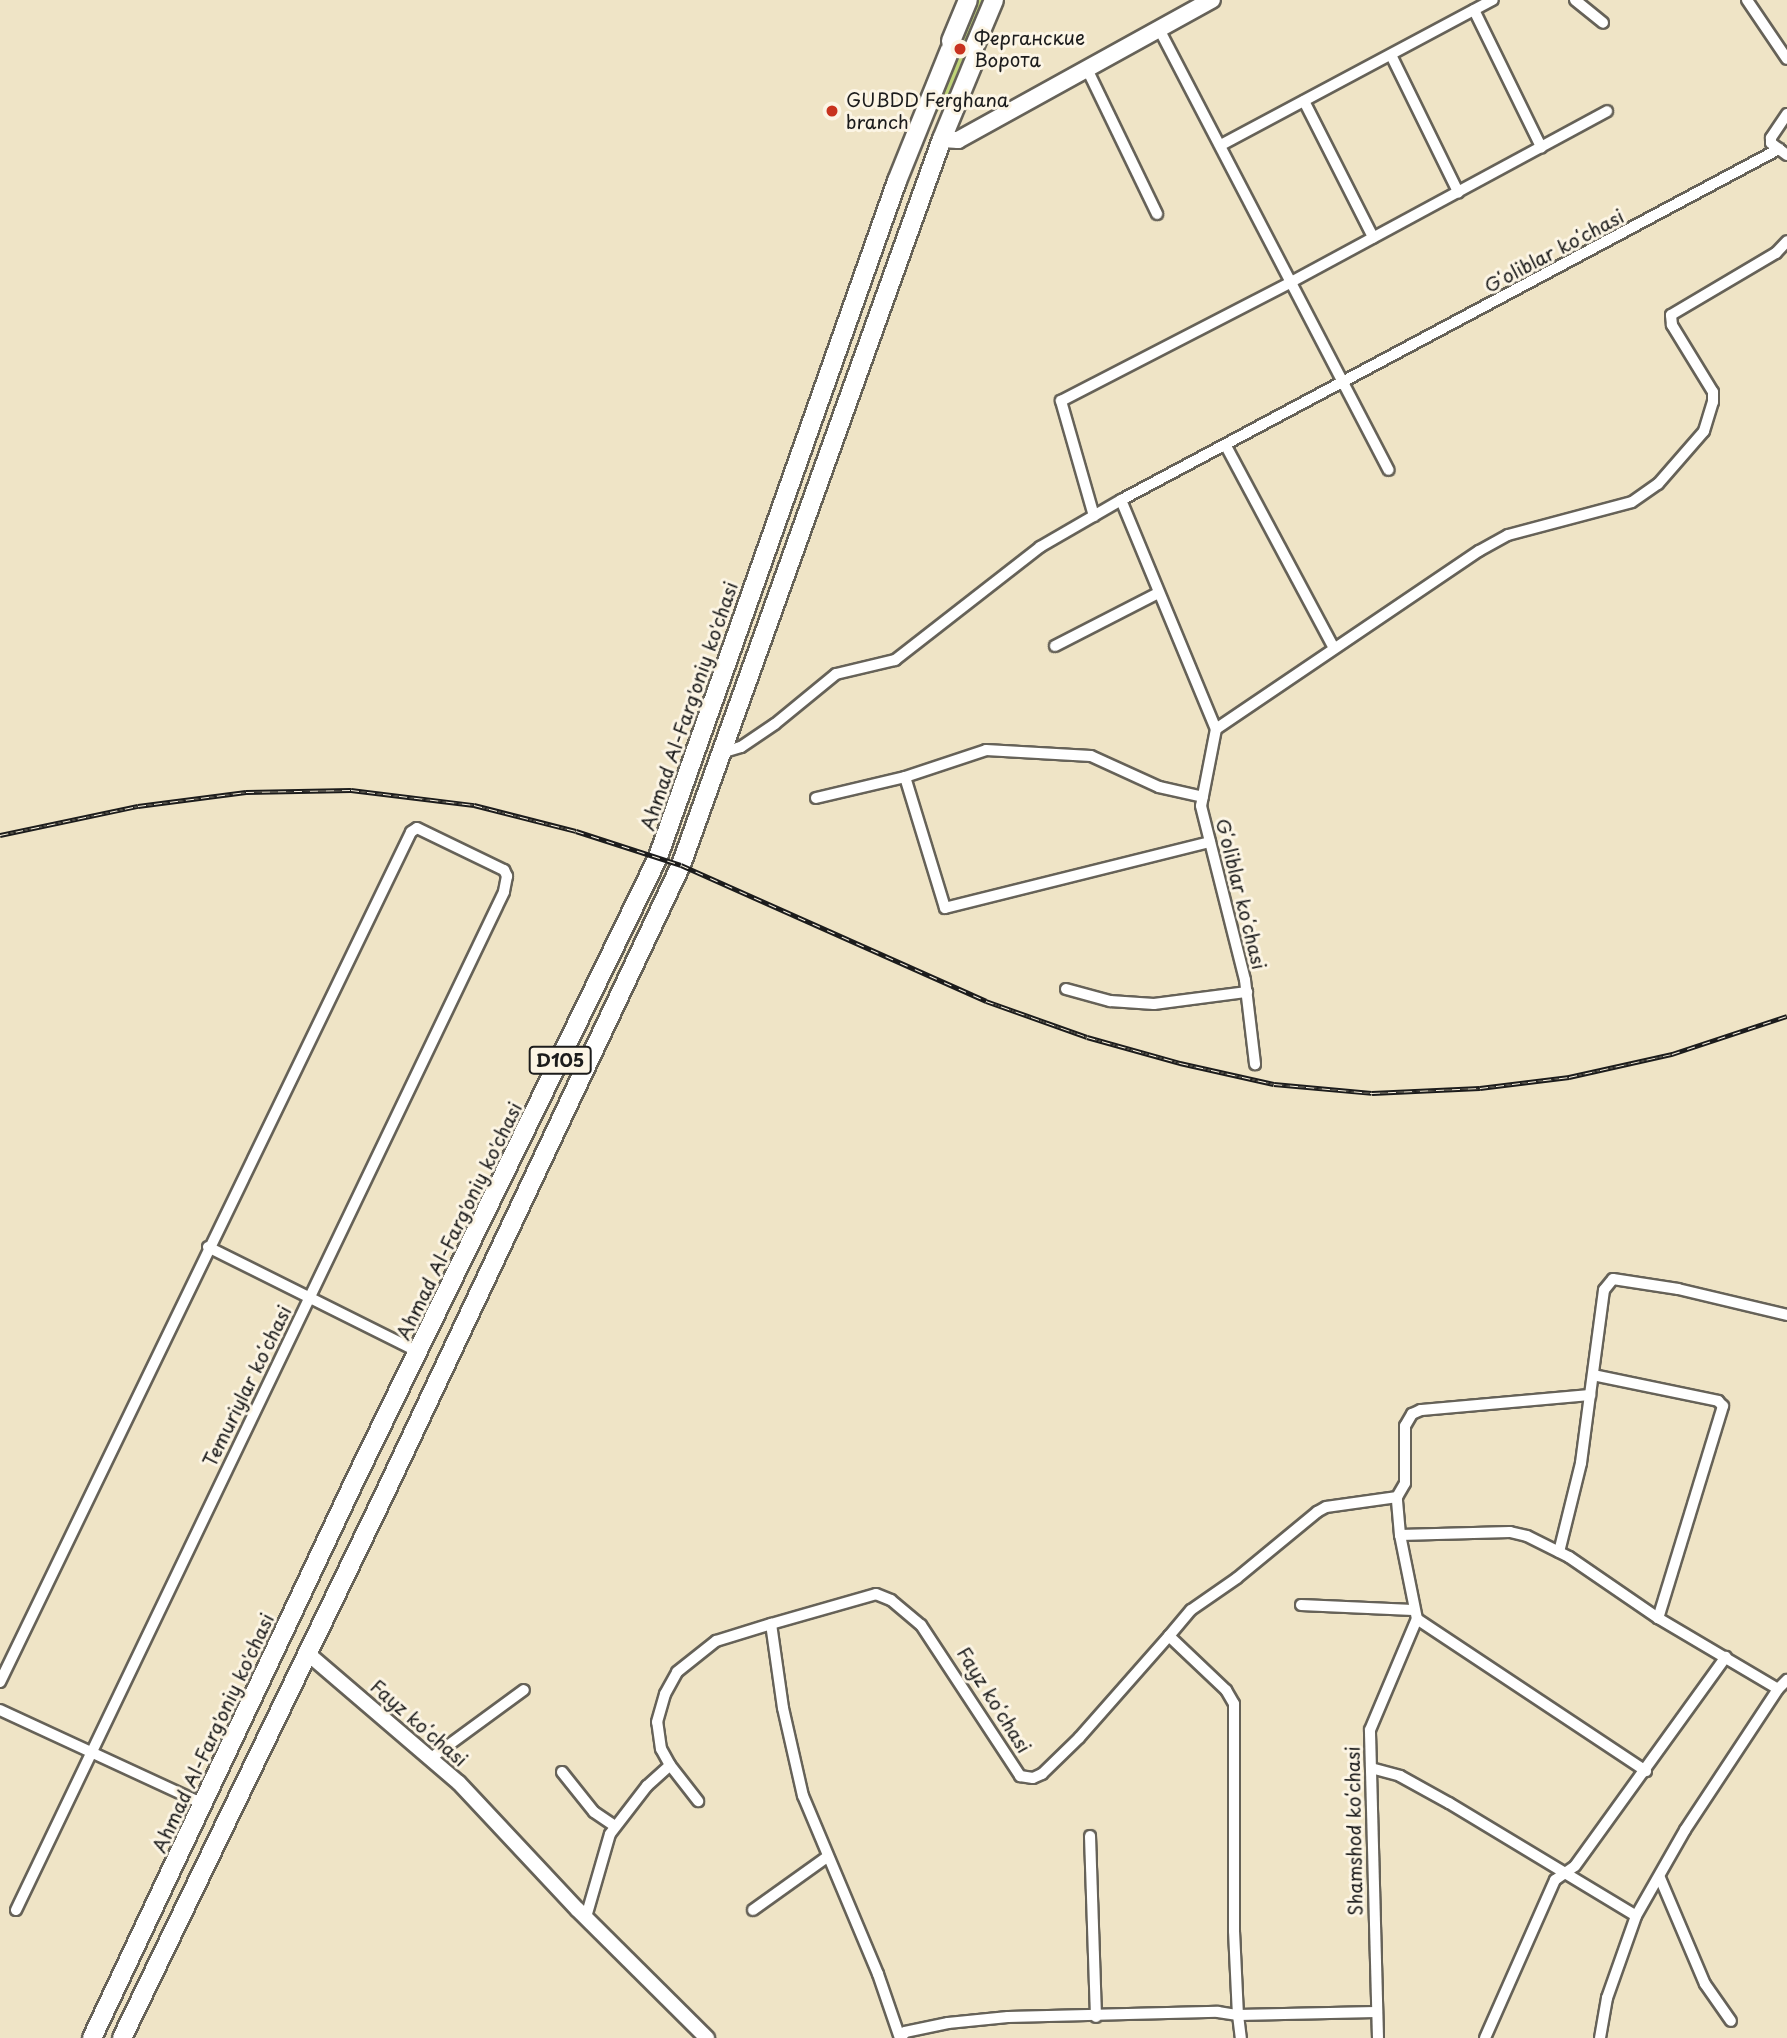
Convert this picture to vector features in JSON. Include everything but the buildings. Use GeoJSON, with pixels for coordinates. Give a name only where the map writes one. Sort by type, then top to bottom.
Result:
{"type":"FeatureCollection","features":[{"type":"Feature","properties":{"kind":"highway","name":"Ahmad Al-Farg'oniy ko'chasi"},"geometry":{"type":"LineString","coordinates":[[92,2038],[355,1480],[658,858],[897,180],[968,0]]}},
{"type":"Feature","properties":{"kind":"highway","name":"D105"},"geometry":{"type":"LineString","coordinates":[[122,2038],[384,1495],[681,865],[994,0]]}},
{"type":"Feature","properties":{"kind":"highway"},"geometry":{"type":"LineString","coordinates":[[811,421],[838,429]]}},
{"type":"Feature","properties":{"kind":"highway"},"geometry":{"type":"LineString","coordinates":[[355,1480],[384,1495]]}},
{"type":"Feature","properties":{"kind":"main road"},"geometry":{"type":"LineString","coordinates":[[942,139],[958,140],[1212,0]]}},
{"type":"Feature","properties":{"kind":"street"},"geometry":{"type":"LineString","coordinates":[[1221,145],[1493,0]]}},
{"type":"Feature","properties":{"kind":"street"},"geometry":{"type":"LineString","coordinates":[[1575,0],[1603,23]]}},
{"type":"Feature","properties":{"kind":"street"},"geometry":{"type":"LineString","coordinates":[[1747,0],[1787,59]]}},
{"type":"Feature","properties":{"kind":"street"},"geometry":{"type":"LineString","coordinates":[[1474,10],[1541,147]]}},
{"type":"Feature","properties":{"kind":"street"},"geometry":{"type":"LineString","coordinates":[[1159,29],[1293,281],[1389,470]]}},
{"type":"Feature","properties":{"kind":"street"},"geometry":{"type":"LineString","coordinates":[[1391,55],[1458,192]]}},
{"type":"Feature","properties":{"kind":"street"},"geometry":{"type":"LineString","coordinates":[[1087,69],[1157,214]]}},
{"type":"Feature","properties":{"kind":"street"},"geometry":{"type":"LineString","coordinates":[[1304,101],[1373,237]]}},
{"type":"Feature","properties":{"kind":"street"},"geometry":{"type":"LineString","coordinates":[[1094,516],[1061,401],[1293,281],[1607,111]]}},
{"type":"Feature","properties":{"kind":"street"},"geometry":{"type":"LineString","coordinates":[[1783,152],[1771,143],[1771,138],[1787,114]]}},
{"type":"Feature","properties":{"kind":"street","name":"Gʻoliblar koʻchasi"},"geometry":{"type":"LineString","coordinates":[[721,752],[741,747],[775,724],[836,674],[895,660],[1040,547],[1121,500],[1783,152]]}},
{"type":"Feature","properties":{"kind":"street"},"geometry":{"type":"LineString","coordinates":[[1121,500],[1216,729],[1460,561],[1508,535],[1632,502],[1658,484],[1704,431],[1713,402],[1713,392],[1672,325],[1671,315],[1776,253],[1787,241]]}},
{"type":"Feature","properties":{"kind":"street"},"geometry":{"type":"LineString","coordinates":[[1226,446],[1334,648]]}},
{"type":"Feature","properties":{"kind":"street"},"geometry":{"type":"LineString","coordinates":[[1055,646],[1158,593]]}},
{"type":"Feature","properties":{"kind":"street","name":"Gʻoliblar koʻchasi"},"geometry":{"type":"LineString","coordinates":[[1216,729],[1202,806],[1247,992],[1255,1064]]}},
{"type":"Feature","properties":{"kind":"street"},"geometry":{"type":"LineString","coordinates":[[817,798],[905,777],[986,750],[1020,750],[1091,757],[1159,787],[1203,797]]}},
{"type":"Feature","properties":{"kind":"street"},"geometry":{"type":"LineString","coordinates":[[905,777],[945,908],[1210,842]]}},
{"type":"Feature","properties":{"kind":"street","name":"Temuriylar koʻchasi"},"geometry":{"type":"LineString","coordinates":[[16,1910],[504,892],[508,876],[504,870],[417,828],[414,830],[208,1247]]}},
{"type":"Feature","properties":{"kind":"street"},"geometry":{"type":"LineString","coordinates":[[1066,989],[1110,1001],[1154,1004],[1247,992]]}},
{"type":"Feature","properties":{"kind":"street"},"geometry":{"type":"LineString","coordinates":[[0,1682],[208,1247],[419,1352]]}},
{"type":"Feature","properties":{"kind":"street"},"geometry":{"type":"LineString","coordinates":[[1559,1552],[1581,1463],[1604,1290],[1613,1279],[1678,1289],[1787,1315]]}},
{"type":"Feature","properties":{"kind":"street"},"geometry":{"type":"LineString","coordinates":[[1593,1376],[1718,1401],[1723,1406],[1658,1618]]}},
{"type":"Feature","properties":{"kind":"street"},"geometry":{"type":"LineString","coordinates":[[1415,1615],[1400,1535],[1397,1497],[1405,1483],[1405,1426],[1412,1414],[1421,1410],[1590,1395]]}},
{"type":"Feature","properties":{"kind":"street","name":"Fayz koʻchasi"},"geometry":{"type":"LineString","coordinates":[[698,1801],[661,1749],[657,1722],[677,1672],[716,1641],[876,1594],[891,1600],[921,1625],[934,1641],[1020,1776],[1032,1778],[1042,1774],[1079,1738],[1191,1610],[1237,1578],[1317,1512],[1326,1507],[1397,1497]]}},
{"type":"Feature","properties":{"kind":"street"},"geometry":{"type":"LineString","coordinates":[[1400,1535],[1510,1532],[1527,1536],[1559,1552],[1658,1618],[1778,1689]]}},
{"type":"Feature","properties":{"kind":"street"},"geometry":{"type":"LineString","coordinates":[[1301,1605],[1415,1615],[1646,1771]]}},
{"type":"Feature","properties":{"kind":"street","name":"Shamshod koʻchasi"},"geometry":{"type":"LineString","coordinates":[[1378,2038],[1370,1730],[1415,1615]]}},
{"type":"Feature","properties":{"kind":"street"},"geometry":{"type":"LineString","coordinates":[[771,1623],[792,1754],[803,1796],[873,1963],[900,2038]]}},
{"type":"Feature","properties":{"kind":"street"},"geometry":{"type":"LineString","coordinates":[[1169,1636],[1226,1690],[1234,1704],[1234,1931],[1241,2038]]}},
{"type":"Feature","properties":{"kind":"street","name":"Fayz koʻchasi"},"geometry":{"type":"LineString","coordinates":[[306,1652],[431,1758],[707,2038]]}},
{"type":"Feature","properties":{"kind":"street"},"geometry":{"type":"LineString","coordinates":[[1485,2038],[1555,1880],[1575,1866],[1726,1657]]}},
{"type":"Feature","properties":{"kind":"street"},"geometry":{"type":"LineString","coordinates":[[1600,2038],[1607,1998],[1636,1916],[1685,1830],[1778,1689],[1787,1680]]}},
{"type":"Feature","properties":{"kind":"street"},"geometry":{"type":"LineString","coordinates":[[431,1758],[524,1690]]}},
{"type":"Feature","properties":{"kind":"street"},"geometry":{"type":"LineString","coordinates":[[0,1710],[203,1804]]}},
{"type":"Feature","properties":{"kind":"street"},"geometry":{"type":"LineString","coordinates":[[586,1917],[599,1866],[615,1826],[647,1786],[670,1765]]}},
{"type":"Feature","properties":{"kind":"street"},"geometry":{"type":"LineString","coordinates":[[1371,1768],[1400,1776],[1566,1872],[1636,1916]]}},
{"type":"Feature","properties":{"kind":"street"},"geometry":{"type":"LineString","coordinates":[[562,1772],[594,1812],[615,1826]]}},
{"type":"Feature","properties":{"kind":"street"},"geometry":{"type":"LineString","coordinates":[[1090,1836],[1096,2017]]}},
{"type":"Feature","properties":{"kind":"street"},"geometry":{"type":"LineString","coordinates":[[753,1910],[827,1857]]}},
{"type":"Feature","properties":{"kind":"street"},"geometry":{"type":"LineString","coordinates":[[1660,1878],[1705,1984],[1731,2021]]}},
{"type":"Feature","properties":{"kind":"street"},"geometry":{"type":"LineString","coordinates":[[900,2038],[905,2032],[948,2023],[1008,2017],[1218,2012],[1238,2015],[1376,2012]]}},
{"type":"Feature","properties":{"kind":"green space"},"geometry":{"type":"Polygon","coordinates":[[[974,0],[987,0],[945,102],[930,122],[933,97],[974,0]]]}},
{"type":"Feature","properties":{"kind":"railway"},"geometry":{"type":"LineString","coordinates":[[0,835],[138,806],[246,792],[351,790],[474,805],[576,831],[681,865],[986,1001],[1087,1037],[1180,1063],[1274,1084],[1372,1093],[1480,1088],[1569,1077],[1672,1054],[1787,1016]]}},
{"type":"Feature","properties":{"kind":"place","name":"Ферганские Ворота"},"geometry":{"type":"Point","coordinates":[960,49]}},
{"type":"Feature","properties":{"kind":"place","name":"GUBDD Ferghana branch"},"geometry":{"type":"Point","coordinates":[832,111]}}]}
